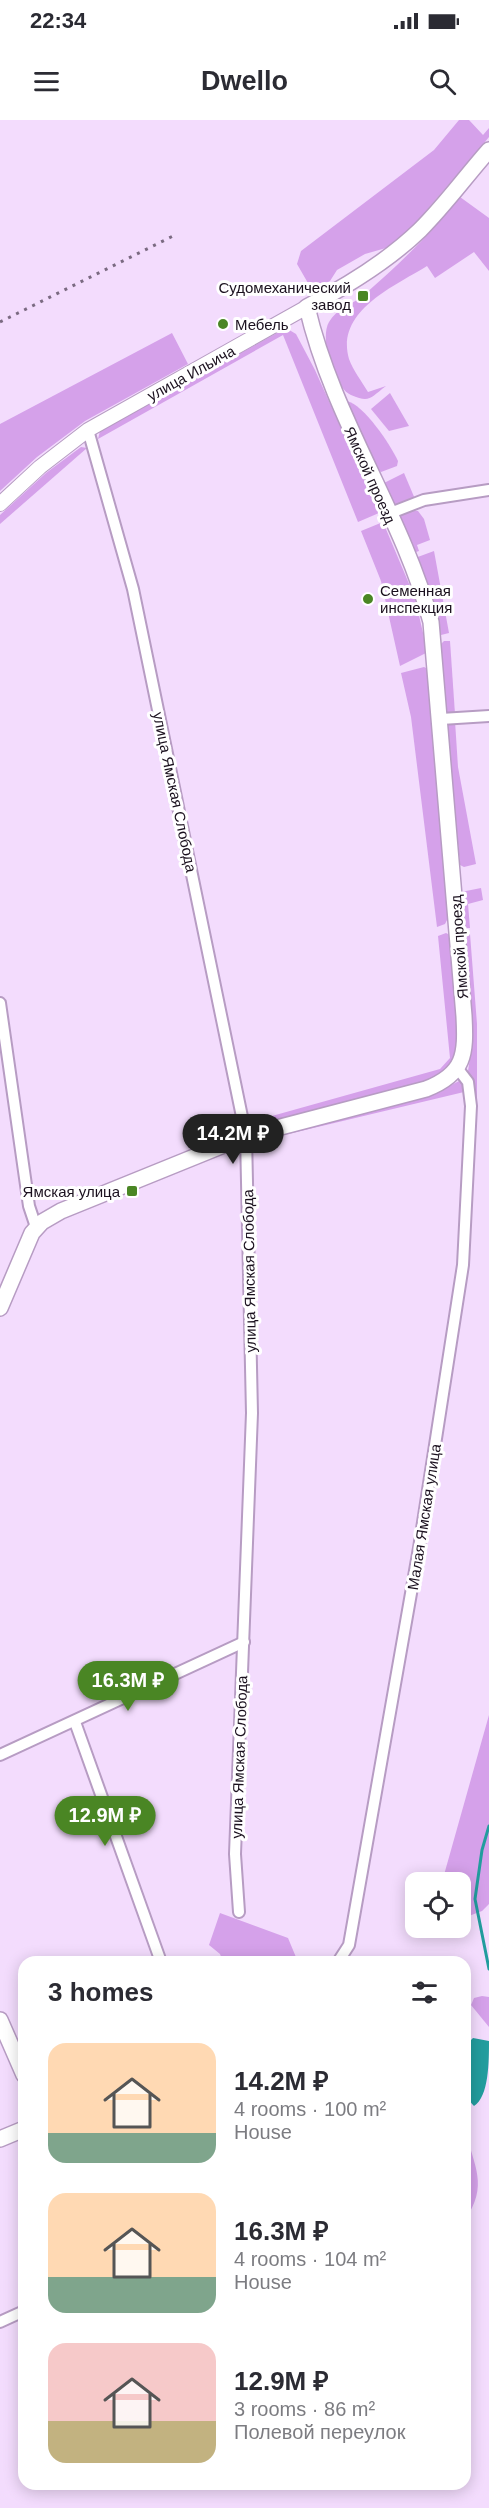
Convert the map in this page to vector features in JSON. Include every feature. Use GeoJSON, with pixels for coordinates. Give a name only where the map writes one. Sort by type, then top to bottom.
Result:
{"type":"FeatureCollection","features":[{"type":"Feature","properties":{"kind":"main road","name":"улица Ильича"},"geometry":{"type":"LineString","coordinates":[[307,307],[354,281],[404,244],[421,229],[489,150]]}},
{"type":"Feature","properties":{"kind":"main road","name":"Ямской проезд"},"geometry":{"type":"LineString","coordinates":[[307,307],[322,366],[417,579],[431,622],[441,719],[465,1033],[463,1056],[458,1069]]}},
{"type":"Feature","properties":{"kind":"main road"},"geometry":{"type":"LineString","coordinates":[[0,1308],[26,1244],[36,1227],[50,1216],[84,1200],[246,1136],[426,1089],[447,1079],[458,1069]]}},
{"type":"Feature","properties":{"kind":"main road"},"geometry":{"type":"LineString","coordinates":[[0,2020],[18,2061]]}},
{"type":"Feature","properties":{"kind":"main road"},"geometry":{"type":"LineString","coordinates":[[0,2139],[18,2132]]}},
{"type":"Feature","properties":{"kind":"street","name":"улица Ильича"},"geometry":{"type":"LineString","coordinates":[[0,504],[40,467],[88,430],[307,307]]}},
{"type":"Feature","properties":{"kind":"street","name":"улица Ямская Слобода"},"geometry":{"type":"LineString","coordinates":[[88,430],[133,589],[246,1136],[252,1413],[235,1854],[239,1912]]}},
{"type":"Feature","properties":{"kind":"street"},"geometry":{"type":"LineString","coordinates":[[388,514],[424,500],[489,490]]}},
{"type":"Feature","properties":{"kind":"street"},"geometry":{"type":"LineString","coordinates":[[441,719],[489,716]]}},
{"type":"Feature","properties":{"kind":"street"},"geometry":{"type":"LineString","coordinates":[[0,1004],[29,1206],[36,1227]]}},
{"type":"Feature","properties":{"kind":"street","name":"Малая Ямская улица"},"geometry":{"type":"LineString","coordinates":[[342,1956],[349,1946],[419,1548],[463,1265],[471,1106],[468,1082],[458,1069]]}},
{"type":"Feature","properties":{"kind":"street"},"geometry":{"type":"LineString","coordinates":[[0,1755],[244,1642]]}},
{"type":"Feature","properties":{"kind":"street"},"geometry":{"type":"LineString","coordinates":[[75,1722],[159,1956]]}},
{"type":"Feature","properties":{"kind":"street"},"geometry":{"type":"LineString","coordinates":[[0,2322],[18,2314]]}},
{"type":"Feature","properties":{"kind":"shaded area"},"geometry":{"type":"Polygon","coordinates":[[[459,120],[469,120],[483,135],[489,128],[489,137],[415,224],[386,248],[365,254],[337,270],[330,281],[312,290],[297,264],[301,251],[434,150],[459,120]]]}},
{"type":"Feature","properties":{"kind":"shaded area"},"geometry":{"type":"Polygon","coordinates":[[[460,197],[489,218],[489,271],[474,252],[435,278],[427,266],[371,302],[359,314],[351,327],[347,342],[349,359],[368,392],[386,386],[370,398],[362,399],[351,395],[339,383],[330,362],[326,339],[329,322],[340,310],[364,295],[402,260],[460,197]]]}},
{"type":"Feature","properties":{"kind":"shaded area"},"geometry":{"type":"Polygon","coordinates":[[[286,328],[296,334],[315,370],[379,513],[358,522],[283,335],[98,439],[100,431],[286,328]]]}},
{"type":"Feature","properties":{"kind":"shaded area"},"geometry":{"type":"Polygon","coordinates":[[[172,333],[188,364],[85,421],[37,457],[0,491],[0,424],[172,333]]]}},
{"type":"Feature","properties":{"kind":"shaded area"},"geometry":{"type":"Polygon","coordinates":[[[390,393],[409,426],[389,431],[371,409],[390,393]]]}},
{"type":"Feature","properties":{"kind":"shaded area"},"geometry":{"type":"Polygon","coordinates":[[[347,401],[361,410],[376,426],[398,461],[397,466],[381,472],[376,469],[347,401]]]}},
{"type":"Feature","properties":{"kind":"shaded area"},"geometry":{"type":"Polygon","coordinates":[[[81,447],[87,448],[0,524],[0,515],[46,473],[81,447]]]}},
{"type":"Feature","properties":{"kind":"shaded area"},"geometry":{"type":"Polygon","coordinates":[[[404,473],[415,499],[393,505],[384,483],[404,473]]]}},
{"type":"Feature","properties":{"kind":"shaded area"},"geometry":{"type":"Polygon","coordinates":[[[410,510],[418,511],[424,519],[430,540],[417,545],[419,551],[413,553],[399,519],[401,513],[410,510]]]}},
{"type":"Feature","properties":{"kind":"shaded area"},"geometry":{"type":"Polygon","coordinates":[[[383,522],[415,598],[426,646],[426,653],[400,666],[381,581],[361,531],[383,522]]]}},
{"type":"Feature","properties":{"kind":"shaded area"},"geometry":{"type":"Polygon","coordinates":[[[434,551],[449,633],[441,635],[430,594],[415,558],[434,551]]]}},
{"type":"Feature","properties":{"kind":"shaded area"},"geometry":{"type":"Polygon","coordinates":[[[444,641],[450,641],[455,714],[446,712],[441,644],[444,641]]]}},
{"type":"Feature","properties":{"kind":"shaded area"},"geometry":{"type":"Polygon","coordinates":[[[424,667],[428,669],[448,918],[445,924],[437,927],[411,717],[401,673],[424,667]]]}},
{"type":"Feature","properties":{"kind":"shaded area"},"geometry":{"type":"Polygon","coordinates":[[[455,721],[458,767],[476,864],[464,867],[460,865],[447,725],[455,721]]]}},
{"type":"Feature","properties":{"kind":"shaded area"},"geometry":{"type":"Polygon","coordinates":[[[481,888],[483,900],[468,904],[470,928],[467,928],[464,925],[461,892],[481,888]]]}},
{"type":"Feature","properties":{"kind":"shaded area"},"geometry":{"type":"Polygon","coordinates":[[[446,933],[450,935],[458,1022],[456,1055],[448,1068],[423,1082],[261,1124],[250,1122],[440,1069],[450,1058],[438,936],[446,933]]]}},
{"type":"Feature","properties":{"kind":"shaded area"},"geometry":{"type":"Polygon","coordinates":[[[470,934],[477,1024],[477,1100],[474,1098],[468,1071],[472,1045],[465,937],[470,934]]]}},
{"type":"Feature","properties":{"kind":"shaded area"},"geometry":{"type":"Polygon","coordinates":[[[459,1081],[463,1085],[464,1092],[259,1141],[252,1147],[254,1142],[432,1095],[459,1081]]]}},
{"type":"Feature","properties":{"kind":"shaded area"},"geometry":{"type":"Polygon","coordinates":[[[489,1715],[489,1904],[482,1911],[471,1915],[471,1872],[445,1872],[489,1715]]]}},
{"type":"Feature","properties":{"kind":"shaded area"},"geometry":{"type":"Polygon","coordinates":[[[220,1913],[288,1938],[296,1956],[221,1956],[209,1945],[220,1913]]]}},
{"type":"Feature","properties":{"kind":"shaded area"},"geometry":{"type":"Polygon","coordinates":[[[489,1997],[489,2027],[471,2005],[474,1998],[489,1997]]]}},
{"type":"Feature","properties":{"kind":"shaded area"},"geometry":{"type":"Polygon","coordinates":[[[473,2038],[489,2041],[485,2087],[483,2095],[474,2106],[471,2102],[471,2040],[473,2038]]]}},
{"type":"Feature","properties":{"kind":"shaded area"},"geometry":{"type":"Polygon","coordinates":[[[471,2151],[478,2186],[471,2210],[471,2151]]]}},
{"type":"Feature","properties":{"kind":"waterway"},"geometry":{"type":"LineString","coordinates":[[489,1826],[482,1850],[475,1899],[489,1969]]}},
{"type":"Feature","properties":{"kind":"railway"},"geometry":{"type":"LineString","coordinates":[[0,322],[175,235]]}},
{"type":"Feature","properties":{"kind":"place","name":"Судомеханический завод"},"geometry":{"type":"Point","coordinates":[363,296]}},
{"type":"Feature","properties":{"kind":"place","name":"Мебель"},"geometry":{"type":"Point","coordinates":[223,324]}},
{"type":"Feature","properties":{"kind":"place","name":"Семенная инспекция"},"geometry":{"type":"Point","coordinates":[368,599]}},
{"type":"Feature","properties":{"kind":"place","name":"Ямская улица"},"geometry":{"type":"Point","coordinates":[132,1191]}}]}
